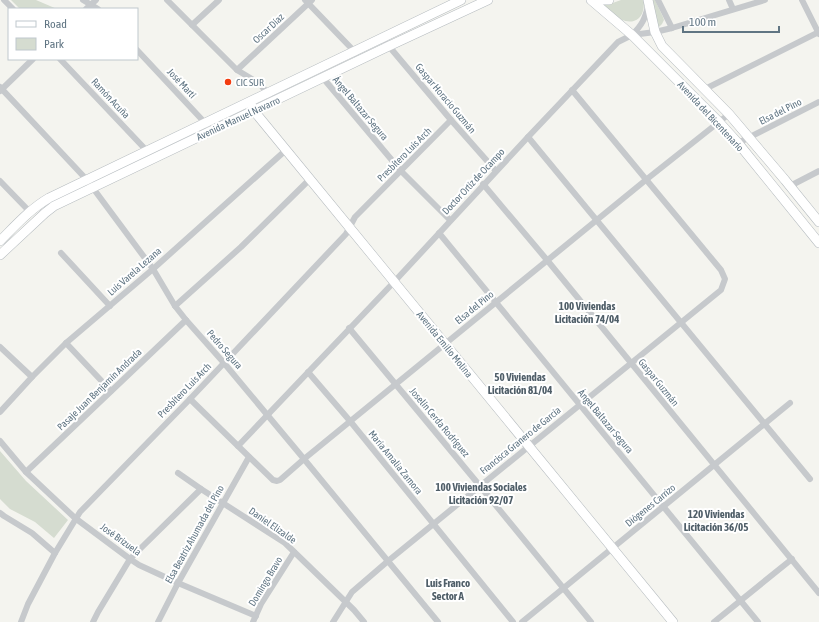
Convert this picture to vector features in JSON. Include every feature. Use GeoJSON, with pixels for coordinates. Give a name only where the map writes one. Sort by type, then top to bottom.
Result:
{"type":"FeatureCollection","features":[{"type":"Feature","properties":{"kind":"main road","name":"Avenida Manuel Navarro"},"geometry":{"type":"LineString","coordinates":[[0,255],[54,206],[93,188],[208,127],[270,97],[445,3],[461,0]]}},
{"type":"Feature","properties":{"kind":"main road","name":"Avenida Manuel Navarro"},"geometry":{"type":"LineString","coordinates":[[270,97],[323,78],[488,0]]}},
{"type":"Feature","properties":{"kind":"main road","name":"Avenida del Bicentenario"},"geometry":{"type":"LineString","coordinates":[[591,0],[632,35],[719,122],[738,143],[819,243]]}},
{"type":"Feature","properties":{"kind":"main road"},"geometry":{"type":"LineString","coordinates":[[597,0],[609,0]]}},
{"type":"Feature","properties":{"kind":"main road","name":"Avenida del Bicentenario"},"geometry":{"type":"LineString","coordinates":[[649,2],[655,32],[662,46],[729,114],[819,222]]}},
{"type":"Feature","properties":{"kind":"main road","name":"Avenida Emilio Molina"},"geometry":{"type":"LineString","coordinates":[[252,106],[286,150],[673,622]]}},
{"type":"Feature","properties":{"kind":"main road","name":"Avenida Manuel Navarro"},"geometry":{"type":"LineString","coordinates":[[0,241],[30,212],[44,201],[147,151],[208,127]]}},
{"type":"Feature","properties":{"kind":"street"},"geometry":{"type":"LineString","coordinates":[[4,0],[12,8]]}},
{"type":"Feature","properties":{"kind":"street"},"geometry":{"type":"LineString","coordinates":[[83,0],[91,4]]}},
{"type":"Feature","properties":{"kind":"street"},"geometry":{"type":"LineString","coordinates":[[167,0],[237,70],[260,84],[270,97]]}},
{"type":"Feature","properties":{"kind":"street"},"geometry":{"type":"LineString","coordinates":[[192,25],[219,0]]}},
{"type":"Feature","properties":{"kind":"street"},"geometry":{"type":"LineString","coordinates":[[658,0],[672,28]]}},
{"type":"Feature","properties":{"kind":"street"},"geometry":{"type":"LineString","coordinates":[[729,0],[733,9]]}},
{"type":"Feature","properties":{"kind":"street","name":"Doctor Ortíz de Ocampo"},"geometry":{"type":"LineString","coordinates":[[238,446],[394,282],[483,184],[618,42],[632,35],[672,28],[766,0]]}},
{"type":"Feature","properties":{"kind":"street"},"geometry":{"type":"LineString","coordinates":[[705,89],[819,33],[802,0]]}},
{"type":"Feature","properties":{"kind":"street"},"geometry":{"type":"LineString","coordinates":[[309,1],[354,51],[358,61]]}},
{"type":"Feature","properties":{"kind":"street","name":"Oscar Díaz"},"geometry":{"type":"LineString","coordinates":[[237,70],[309,1]]}},
{"type":"Feature","properties":{"kind":"street"},"geometry":{"type":"LineString","coordinates":[[632,35],[643,22],[649,2]]}},
{"type":"Feature","properties":{"kind":"street","name":"Gaspar Horacio Guzmán"},"geometry":{"type":"LineString","coordinates":[[382,38],[496,171]]}},
{"type":"Feature","properties":{"kind":"street","name":"José Martí"},"geometry":{"type":"LineString","coordinates":[[138,51],[208,127]]}},
{"type":"Feature","properties":{"kind":"street"},"geometry":{"type":"LineString","coordinates":[[1,89],[32,60]]}},
{"type":"Feature","properties":{"kind":"street","name":"Ramón Acuña"},"geometry":{"type":"LineString","coordinates":[[61,60],[147,151]]}},
{"type":"Feature","properties":{"kind":"street","name":"Ángel Baltazar Segura"},"geometry":{"type":"LineString","coordinates":[[323,78],[402,171],[450,220]]}},
{"type":"Feature","properties":{"kind":"street","name":"Pedro Segura"},"geometry":{"type":"LineString","coordinates":[[1,89],[87,180],[153,269],[175,306],[186,320],[268,415],[438,622]]}},
{"type":"Feature","properties":{"kind":"street"},"geometry":{"type":"LineString","coordinates":[[572,90],[647,179]]}},
{"type":"Feature","properties":{"kind":"street","name":"Elsa del Pino"},"geometry":{"type":"LineString","coordinates":[[738,143],[819,102]]}},
{"type":"Feature","properties":{"kind":"street","name":"Elsa del Pino"},"geometry":{"type":"LineString","coordinates":[[249,457],[274,480],[280,480],[547,260],[729,114]]}},
{"type":"Feature","properties":{"kind":"street","name":"Presbítero Luis Arch"},"geometry":{"type":"LineString","coordinates":[[21,622],[28,604],[55,553],[80,512],[190,399],[346,234],[355,217],[452,120]]}},
{"type":"Feature","properties":{"kind":"street"},"geometry":{"type":"LineString","coordinates":[[528,137],[810,480]]}},
{"type":"Feature","properties":{"kind":"street","name":"Luis Varela Lezana"},"geometry":{"type":"LineString","coordinates":[[0,412],[66,343],[153,269],[286,150]]}},
{"type":"Feature","properties":{"kind":"street"},"geometry":{"type":"LineString","coordinates":[[790,186],[819,171]]}},
{"type":"Feature","properties":{"kind":"street"},"geometry":{"type":"LineString","coordinates":[[175,306],[241,247],[310,179]]}},
{"type":"Feature","properties":{"kind":"street","name":"Francisca Granero de García"},"geometry":{"type":"LineString","coordinates":[[333,622],[345,602],[356,588],[721,290],[725,279],[722,270],[647,179]]}},
{"type":"Feature","properties":{"kind":"street"},"geometry":{"type":"LineString","coordinates":[[0,180],[30,212]]}},
{"type":"Feature","properties":{"kind":"street","name":"Gaspar Guzmán"},"geometry":{"type":"LineString","coordinates":[[483,184],[547,260],[819,593]]}},
{"type":"Feature","properties":{"kind":"street","name":"Ángel Baltazar Segura"},"geometry":{"type":"LineString","coordinates":[[439,233],[758,622]]}},
{"type":"Feature","properties":{"kind":"street"},"geometry":{"type":"LineString","coordinates":[[61,253],[110,306]]}},
{"type":"Feature","properties":{"kind":"street","name":"Pasaje Juan Benjamín Andrada"},"geometry":{"type":"LineString","coordinates":[[26,472],[186,320]]}},
{"type":"Feature","properties":{"kind":"street","name":"Joselín Cerda Rodríguez"},"geometry":{"type":"LineString","coordinates":[[349,328],[591,622]]}},
{"type":"Feature","properties":{"kind":"street"},"geometry":{"type":"LineString","coordinates":[[66,343],[111,392]]}},
{"type":"Feature","properties":{"kind":"street"},"geometry":{"type":"LineString","coordinates":[[0,347],[32,377]]}},
{"type":"Feature","properties":{"kind":"street","name":"María Amalia Zamora"},"geometry":{"type":"LineString","coordinates":[[308,372],[350,421],[514,622]]}},
{"type":"Feature","properties":{"kind":"street"},"geometry":{"type":"LineString","coordinates":[[190,399],[249,457]]}},
{"type":"Feature","properties":{"kind":"street","name":"Diógenes Carrizo"},"geometry":{"type":"LineString","coordinates":[[522,622],[790,403]]}},
{"type":"Feature","properties":{"kind":"street","name":"José Brizuela"},"geometry":{"type":"LineString","coordinates":[[0,441],[26,472],[75,518],[130,559],[139,565],[255,619]]}},
{"type":"Feature","properties":{"kind":"street","name":"Elsa Beatriz Ahumada del Pino"},"geometry":{"type":"LineString","coordinates":[[158,622],[222,503],[249,457]]}},
{"type":"Feature","properties":{"kind":"street","name":"Daniel Elizalde"},"geometry":{"type":"LineString","coordinates":[[178,473],[285,543],[354,610],[364,622]]}},
{"type":"Feature","properties":{"kind":"street"},"geometry":{"type":"LineString","coordinates":[[93,622],[130,559],[201,489]]}},
{"type":"Feature","properties":{"kind":"street"},"geometry":{"type":"LineString","coordinates":[[1,517],[32,533],[55,553]]}},
{"type":"Feature","properties":{"kind":"street","name":"Domingo Bravo"},"geometry":{"type":"LineString","coordinates":[[255,619],[261,604],[294,552]]}},
{"type":"Feature","properties":{"kind":"street"},"geometry":{"type":"LineString","coordinates":[[714,622],[792,559]]}},
{"type":"Feature","properties":{"kind":"green space"},"geometry":{"type":"Polygon","coordinates":[[[11,0],[36,0],[55,8],[19,8],[11,0]]]}},
{"type":"Feature","properties":{"kind":"green space"},"geometry":{"type":"Polygon","coordinates":[[[621,0],[644,0],[644,7],[641,16],[634,21],[624,21],[613,15],[600,4],[610,4],[621,0]]]}},
{"type":"Feature","properties":{"kind":"green space"},"geometry":{"type":"Polygon","coordinates":[[[652,0],[655,0],[664,20],[658,28],[652,0]]]}},
{"type":"Feature","properties":{"kind":"green space"},"geometry":{"type":"Polygon","coordinates":[[[0,451],[26,481],[68,520],[54,538],[35,522],[10,509],[0,499],[0,451]]]}},
{"type":"Feature","properties":{"kind":"place","name":"CIC SUR"},"geometry":{"type":"Point","coordinates":[228,82]}},
{"type":"Feature","properties":{"kind":"district","name":"100 Viviendas Licitación 74/04"},"geometry":{"type":"Point","coordinates":[587,312]}},
{"type":"Feature","properties":{"kind":"district","name":"50 Viviendas Licitación 81/04"},"geometry":{"type":"Point","coordinates":[520,383]}},
{"type":"Feature","properties":{"kind":"district","name":"100 Viviendas Sociales Licitación 92/07"},"geometry":{"type":"Point","coordinates":[481,493]}},
{"type":"Feature","properties":{"kind":"district","name":"120 Viviendas Licitación 36/05"},"geometry":{"type":"Point","coordinates":[716,520]}},
{"type":"Feature","properties":{"kind":"district","name":"Luis Franco Sector A"},"geometry":{"type":"Point","coordinates":[448,589]}}]}
